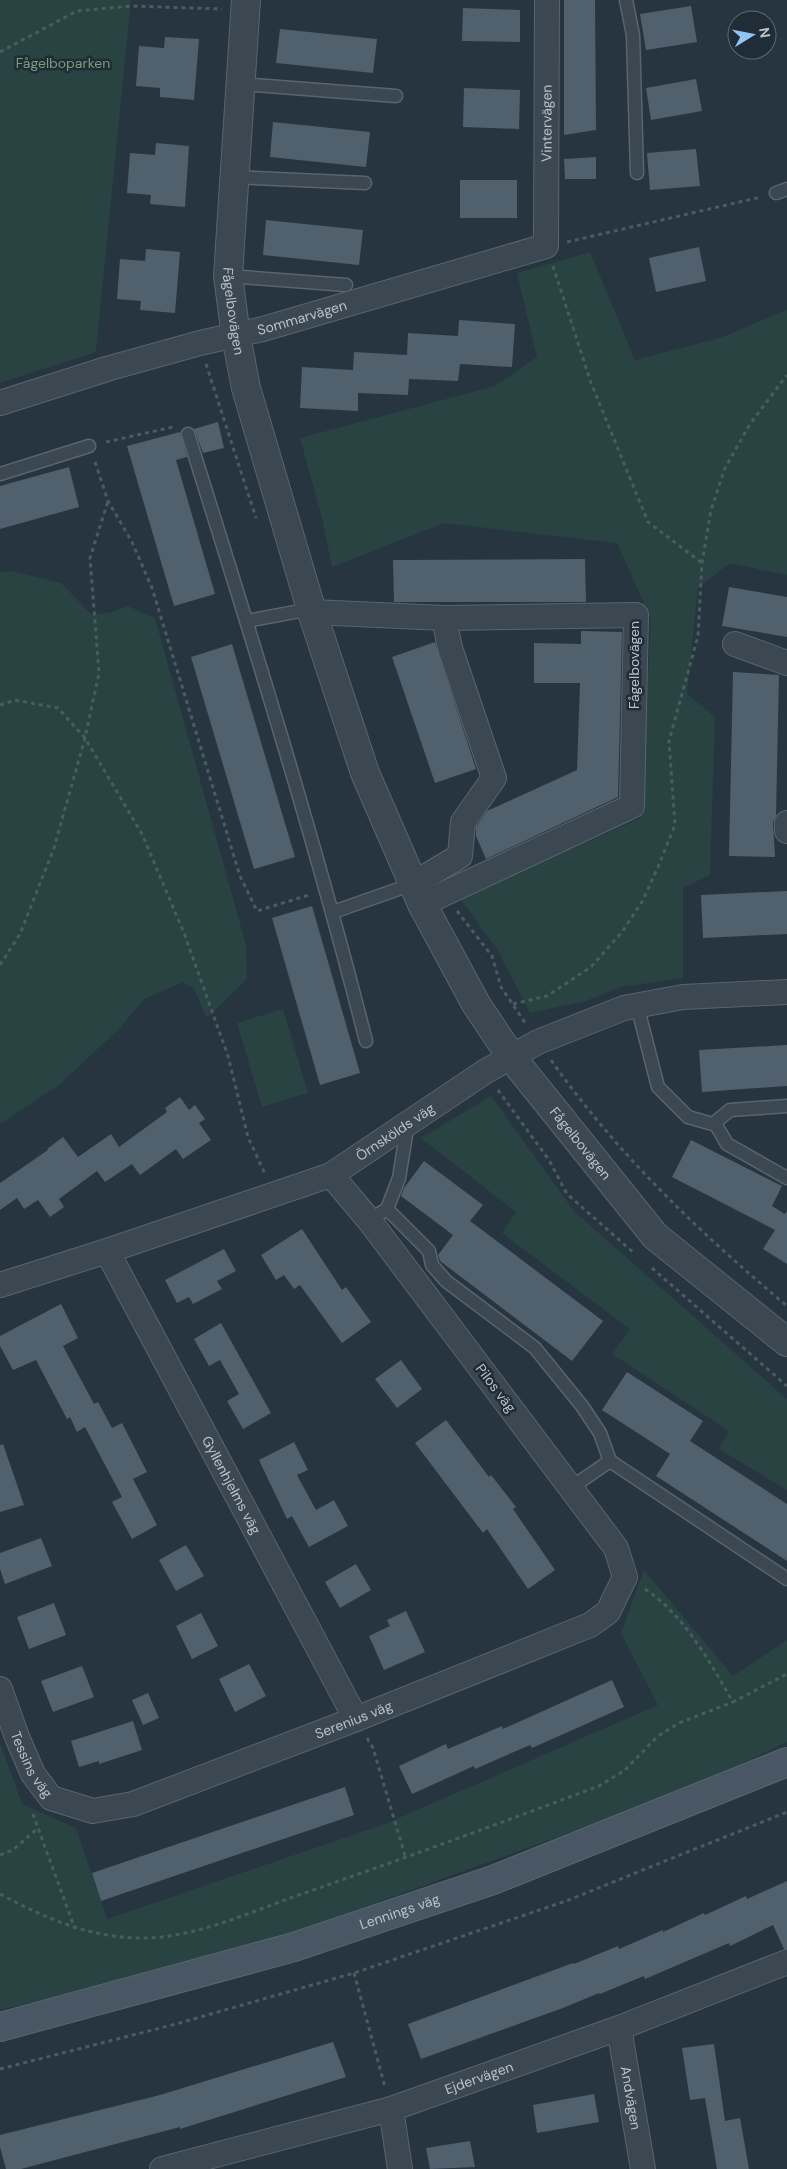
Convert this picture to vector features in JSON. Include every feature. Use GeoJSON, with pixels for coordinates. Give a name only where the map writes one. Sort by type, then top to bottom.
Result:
{"type":"FeatureCollection","features":[{"type":"Feature","properties":{"kind":"main road","name":"Lennings väg"},"geometry":{"type":"LineString","coordinates":[[0,2027],[294,1947],[493,1880],[787,1762]]}},
{"type":"Feature","properties":{"kind":"street","name":"Vintervägen"},"geometry":{"type":"LineString","coordinates":[[546,246],[547,0]]}},
{"type":"Feature","properties":{"kind":"street","name":"Fågelbovägen"},"geometry":{"type":"LineString","coordinates":[[246,5],[228,276],[236,336],[243,377],[311,611],[365,773],[417,894],[476,1004],[512,1058],[655,1236],[787,1342]]}},
{"type":"Feature","properties":{"kind":"street","name":"Sommarvägen"},"geometry":{"type":"LineString","coordinates":[[0,403],[110,368],[200,343],[236,336],[546,246]]}},
{"type":"Feature","properties":{"kind":"street","name":"Fågelbovägen"},"geometry":{"type":"LineString","coordinates":[[311,611],[444,618],[636,615],[632,806],[417,894]]}},
{"type":"Feature","properties":{"kind":"street"},"geometry":{"type":"LineString","coordinates":[[417,894],[460,856],[463,822],[494,778],[450,648],[444,618]]}},
{"type":"Feature","properties":{"kind":"street"},"geometry":{"type":"LineString","coordinates":[[735,644],[787,663]]}},
{"type":"Feature","properties":{"kind":"street"},"geometry":{"type":"LineString","coordinates":[[787,822],[787,831]]}},
{"type":"Feature","properties":{"kind":"street","name":"Örnskölds väg"},"geometry":{"type":"LineString","coordinates":[[0,1285],[107,1252],[331,1175],[486,1071],[538,1042],[624,1008],[683,998],[787,992]]}},
{"type":"Feature","properties":{"kind":"street","name":"Pilos väg"},"geometry":{"type":"LineString","coordinates":[[331,1175],[378,1214],[422,1292],[572,1487],[616,1548],[625,1577]]}},
{"type":"Feature","properties":{"kind":"street","name":"Gyllenhjelms väg"},"geometry":{"type":"LineString","coordinates":[[107,1252],[356,1719]]}},
{"type":"Feature","properties":{"kind":"street","name":"Serenius väg"},"geometry":{"type":"LineString","coordinates":[[92,1811],[133,1804],[356,1719],[590,1625],[608,1612],[625,1577]]}},
{"type":"Feature","properties":{"kind":"street","name":"Tessins väg"},"geometry":{"type":"LineString","coordinates":[[0,1689],[17,1738],[38,1780],[52,1798],[92,1811]]}},
{"type":"Feature","properties":{"kind":"street","name":"Ejdervägen"},"geometry":{"type":"LineString","coordinates":[[162,2169],[391,2109],[619,2028],[787,1962]]}},
{"type":"Feature","properties":{"kind":"street","name":"Andvägen"},"geometry":{"type":"LineString","coordinates":[[619,2028],[643,2169]]}},
{"type":"Feature","properties":{"kind":"street"},"geometry":{"type":"LineString","coordinates":[[391,2109],[400,2169]]}},
{"type":"Feature","properties":{"kind":"lane"},"geometry":{"type":"LineString","coordinates":[[626,0],[633,35],[637,173]]}},
{"type":"Feature","properties":{"kind":"lane"},"geometry":{"type":"LineString","coordinates":[[241,84],[396,96]]}},
{"type":"Feature","properties":{"kind":"lane"},"geometry":{"type":"LineString","coordinates":[[234,177],[365,183]]}},
{"type":"Feature","properties":{"kind":"lane"},"geometry":{"type":"LineString","coordinates":[[228,276],[346,285]]}},
{"type":"Feature","properties":{"kind":"lane"},"geometry":{"type":"LineString","coordinates":[[188,434],[247,620],[327,889],[366,1041]]}},
{"type":"Feature","properties":{"kind":"lane"},"geometry":{"type":"LineString","coordinates":[[0,474],[89,446]]}},
{"type":"Feature","properties":{"kind":"lane"},"geometry":{"type":"LineString","coordinates":[[247,620],[311,611]]}},
{"type":"Feature","properties":{"kind":"lane"},"geometry":{"type":"LineString","coordinates":[[333,912],[417,894]]}},
{"type":"Feature","properties":{"kind":"lane"},"geometry":{"type":"LineString","coordinates":[[637,1005],[658,1087],[688,1117],[716,1124],[727,1144],[787,1178]]}},
{"type":"Feature","properties":{"kind":"lane"},"geometry":{"type":"LineString","coordinates":[[712,1124],[730,1110],[787,1106]]}},
{"type":"Feature","properties":{"kind":"lane"},"geometry":{"type":"LineString","coordinates":[[408,1124],[398,1178],[378,1214],[429,1251],[432,1264],[442,1278],[535,1348],[582,1406],[600,1433],[610,1461],[787,1579]]}},
{"type":"Feature","properties":{"kind":"lane"},"geometry":{"type":"LineString","coordinates":[[422,1292],[442,1278]]}},
{"type":"Feature","properties":{"kind":"lane"},"geometry":{"type":"LineString","coordinates":[[572,1487],[610,1461]]}},
{"type":"Feature","properties":{"kind":"path"},"geometry":{"type":"LineString","coordinates":[[0,52],[77,12],[131,6],[246,5]]}},
{"type":"Feature","properties":{"kind":"path"},"geometry":{"type":"LineString","coordinates":[[702,563],[648,522],[591,383],[546,246],[597,237],[782,191]]}},
{"type":"Feature","properties":{"kind":"path"},"geometry":{"type":"LineString","coordinates":[[513,1004],[547,996],[591,967],[622,932],[642,902],[658,867],[675,826],[668,741],[698,636],[702,563],[712,510],[725,468],[750,424],[787,375]]}},
{"type":"Feature","properties":{"kind":"path"},"geometry":{"type":"LineString","coordinates":[[188,434],[178,426],[89,446],[108,501],[132,542],[152,588],[240,876],[258,911],[327,889]]}},
{"type":"Feature","properties":{"kind":"path"},"geometry":{"type":"LineString","coordinates":[[0,965],[20,934],[54,848],[85,738],[99,673],[90,558],[108,501]]}},
{"type":"Feature","properties":{"kind":"path"},"geometry":{"type":"LineString","coordinates":[[0,704],[14,700],[58,708],[85,738],[142,834],[184,932],[228,1056],[248,1137],[274,1194]]}},
{"type":"Feature","properties":{"kind":"path"},"geometry":{"type":"LineString","coordinates":[[625,1577],[666,1606],[706,1654],[733,1702]]}},
{"type":"Feature","properties":{"kind":"path"},"geometry":{"type":"LineString","coordinates":[[0,1894],[75,1929],[136,1938],[171,1935],[213,1925],[406,1859],[598,1786],[625,1770],[658,1736],[680,1723],[733,1702],[787,1674]]}},
{"type":"Feature","properties":{"kind":"path"},"geometry":{"type":"LineString","coordinates":[[356,1719],[373,1748],[406,1859]]}},
{"type":"Feature","properties":{"kind":"path"},"geometry":{"type":"LineString","coordinates":[[0,2069],[176,2024],[354,1973],[566,1902],[787,1812]]}},
{"type":"Feature","properties":{"kind":"path"},"geometry":{"type":"LineString","coordinates":[[0,1855],[13,1850],[38,1828],[75,1929]]}},
{"type":"Feature","properties":{"kind":"path"},"geometry":{"type":"LineString","coordinates":[[354,1973],[391,2109]]}},
{"type":"Feature","properties":{"kind":"green space","name":"Fågelboparken"},"geometry":{"type":"Polygon","coordinates":[[[0,0],[131,0],[96,352],[0,383],[0,0]]]}},
{"type":"Feature","properties":{"kind":"green space"},"geometry":{"type":"Polygon","coordinates":[[[590,252],[635,360],[720,338],[787,310],[787,575],[730,563],[698,588],[687,694],[715,717],[710,875],[683,888],[683,978],[621,987],[586,1001],[530,1013],[498,951],[460,898],[641,818],[651,619],[617,543],[444,523],[332,567],[322,518],[300,438],[495,386],[537,357],[517,273],[590,252]]]}},
{"type":"Feature","properties":{"kind":"green space"},"geometry":{"type":"Polygon","coordinates":[[[12,571],[61,583],[92,615],[112,612],[128,606],[155,618],[246,945],[247,979],[207,1018],[194,989],[183,982],[144,999],[118,1030],[60,1084],[0,1124],[0,572],[12,571]]]}},
{"type":"Feature","properties":{"kind":"green space"},"geometry":{"type":"Polygon","coordinates":[[[283,1009],[308,1093],[262,1107],[237,1023],[283,1009]]]}},
{"type":"Feature","properties":{"kind":"green space"},"geometry":{"type":"Polygon","coordinates":[[[491,1096],[574,1211],[787,1399],[787,1490],[719,1449],[729,1431],[612,1354],[630,1329],[502,1233],[516,1212],[421,1138],[491,1096]]]}},
{"type":"Feature","properties":{"kind":"green space"},"geometry":{"type":"Polygon","coordinates":[[[644,1570],[733,1676],[787,1640],[787,1742],[682,1792],[293,1933],[81,1991],[0,2010],[0,1742],[22,1804],[76,1828],[107,1919],[385,1824],[658,1705],[621,1633],[644,1570]]]}},
{"type":"Feature","properties":{"kind":"building"},"geometry":{"type":"Polygon","coordinates":[[[564,0],[595,0],[596,130],[564,135],[564,0]]]}},
{"type":"Feature","properties":{"kind":"building"},"geometry":{"type":"Polygon","coordinates":[[[691,6],[697,42],[646,50],[640,14],[691,6]]]}},
{"type":"Feature","properties":{"kind":"building"},"geometry":{"type":"Polygon","coordinates":[[[463,8],[520,10],[520,42],[462,41],[463,8]]]}},
{"type":"Feature","properties":{"kind":"building"},"geometry":{"type":"Polygon","coordinates":[[[280,29],[377,39],[373,73],[276,63],[280,29]]]}},
{"type":"Feature","properties":{"kind":"building"},"geometry":{"type":"Polygon","coordinates":[[[165,37],[199,39],[194,100],[160,97],[160,88],[136,86],[139,46],[164,48],[165,37]]]}},
{"type":"Feature","properties":{"kind":"building"},"geometry":{"type":"Polygon","coordinates":[[[696,79],[702,111],[651,120],[646,88],[696,79]]]}},
{"type":"Feature","properties":{"kind":"building"},"geometry":{"type":"Polygon","coordinates":[[[464,88],[520,90],[519,129],[463,127],[464,88]]]}},
{"type":"Feature","properties":{"kind":"building"},"geometry":{"type":"Polygon","coordinates":[[[273,122],[370,132],[366,167],[270,157],[273,122]]]}},
{"type":"Feature","properties":{"kind":"building"},"geometry":{"type":"Polygon","coordinates":[[[156,143],[189,146],[185,207],[150,204],[151,195],[127,193],[130,153],[155,155],[156,143]]]}},
{"type":"Feature","properties":{"kind":"building"},"geometry":{"type":"Polygon","coordinates":[[[696,149],[700,186],[650,190],[647,153],[696,149]]]}},
{"type":"Feature","properties":{"kind":"building"},"geometry":{"type":"Polygon","coordinates":[[[596,157],[596,179],[565,179],[564,159],[596,157]]]}},
{"type":"Feature","properties":{"kind":"building"},"geometry":{"type":"Polygon","coordinates":[[[460,180],[517,180],[517,218],[460,218],[460,180]]]}},
{"type":"Feature","properties":{"kind":"building"},"geometry":{"type":"Polygon","coordinates":[[[266,220],[363,230],[359,265],[263,255],[266,220]]]}},
{"type":"Feature","properties":{"kind":"building"},"geometry":{"type":"Polygon","coordinates":[[[699,247],[706,281],[656,292],[649,258],[699,247]]]}},
{"type":"Feature","properties":{"kind":"building"},"geometry":{"type":"Polygon","coordinates":[[[146,249],[180,252],[175,313],[140,310],[141,301],[117,299],[120,259],[145,261],[146,249]]]}},
{"type":"Feature","properties":{"kind":"building"},"geometry":{"type":"Polygon","coordinates":[[[459,320],[515,324],[512,367],[460,364],[458,381],[409,379],[408,395],[358,393],[358,411],[300,408],[302,367],[353,370],[354,352],[407,355],[408,333],[458,336],[459,320]]]}},
{"type":"Feature","properties":{"kind":"building"},"geometry":{"type":"Polygon","coordinates":[[[218,422],[224,448],[203,453],[194,429],[218,422]]]}},
{"type":"Feature","properties":{"kind":"building"},"geometry":{"type":"Polygon","coordinates":[[[180,432],[187,457],[176,460],[215,594],[174,606],[127,446],[180,432]]]}},
{"type":"Feature","properties":{"kind":"building"},"geometry":{"type":"Polygon","coordinates":[[[69,467],[79,507],[0,529],[0,486],[69,467]]]}},
{"type":"Feature","properties":{"kind":"building"},"geometry":{"type":"Polygon","coordinates":[[[585,559],[586,602],[394,602],[393,560],[585,559]]]}},
{"type":"Feature","properties":{"kind":"building"},"geometry":{"type":"Polygon","coordinates":[[[729,587],[787,597],[787,637],[722,626],[729,587]]]}},
{"type":"Feature","properties":{"kind":"building"},"geometry":{"type":"Polygon","coordinates":[[[581,631],[622,632],[618,797],[486,859],[476,836],[476,827],[487,811],[577,770],[580,683],[534,683],[534,643],[581,644],[581,631]]]}},
{"type":"Feature","properties":{"kind":"building"},"geometry":{"type":"Polygon","coordinates":[[[435,642],[476,769],[435,783],[392,657],[435,642]]]}},
{"type":"Feature","properties":{"kind":"building"},"geometry":{"type":"Polygon","coordinates":[[[232,644],[295,857],[254,869],[191,657],[232,644]]]}},
{"type":"Feature","properties":{"kind":"building"},"geometry":{"type":"Polygon","coordinates":[[[733,672],[779,675],[776,816],[773,823],[775,857],[729,856],[733,672]]]}},
{"type":"Feature","properties":{"kind":"building"},"geometry":{"type":"Polygon","coordinates":[[[787,891],[787,934],[703,938],[701,895],[787,891]]]}},
{"type":"Feature","properties":{"kind":"building"},"geometry":{"type":"Polygon","coordinates":[[[312,906],[360,1073],[320,1085],[272,918],[312,906]]]}},
{"type":"Feature","properties":{"kind":"building"},"geometry":{"type":"Polygon","coordinates":[[[787,1045],[787,1086],[702,1092],[699,1050],[787,1045]]]}},
{"type":"Feature","properties":{"kind":"building"},"geometry":{"type":"Polygon","coordinates":[[[180,1097],[189,1110],[195,1105],[205,1119],[199,1123],[211,1140],[183,1159],[176,1149],[140,1175],[132,1164],[105,1182],[97,1171],[59,1199],[64,1207],[50,1217],[38,1200],[24,1209],[17,1198],[0,1210],[0,1183],[48,1150],[63,1137],[78,1157],[111,1134],[119,1147],[167,1112],[165,1108],[180,1097]]]}},
{"type":"Feature","properties":{"kind":"building"},"geometry":{"type":"Polygon","coordinates":[[[691,1140],[782,1186],[772,1206],[785,1214],[787,1211],[787,1264],[763,1249],[775,1230],[672,1177],[691,1140]]]}},
{"type":"Feature","properties":{"kind":"building"},"geometry":{"type":"Polygon","coordinates":[[[424,1161],[483,1205],[470,1221],[603,1321],[572,1361],[440,1261],[438,1255],[453,1235],[401,1196],[404,1188],[424,1161]]]}},
{"type":"Feature","properties":{"kind":"building"},"geometry":{"type":"Polygon","coordinates":[[[302,1229],[342,1290],[346,1287],[371,1322],[342,1343],[300,1285],[294,1289],[284,1275],[276,1280],[261,1255],[302,1229]]]}},
{"type":"Feature","properties":{"kind":"building"},"geometry":{"type":"Polygon","coordinates":[[[224,1249],[236,1271],[217,1281],[222,1289],[193,1304],[189,1297],[177,1303],[165,1280],[224,1249]]]}},
{"type":"Feature","properties":{"kind":"building"},"geometry":{"type":"Polygon","coordinates":[[[61,1304],[78,1338],[63,1346],[94,1404],[98,1402],[112,1428],[122,1423],[147,1472],[133,1479],[157,1525],[132,1539],[112,1502],[122,1497],[85,1427],[77,1432],[70,1417],[67,1419],[36,1360],[13,1370],[0,1346],[0,1336],[61,1304]]]}},
{"type":"Feature","properties":{"kind":"building"},"geometry":{"type":"Polygon","coordinates":[[[221,1323],[271,1413],[243,1429],[227,1401],[239,1394],[220,1360],[209,1366],[194,1339],[221,1323]]]}},
{"type":"Feature","properties":{"kind":"building"},"geometry":{"type":"Polygon","coordinates":[[[401,1360],[422,1389],[397,1408],[375,1379],[401,1360]]]}},
{"type":"Feature","properties":{"kind":"building"},"geometry":{"type":"Polygon","coordinates":[[[627,1372],[703,1421],[690,1441],[787,1504],[787,1561],[656,1476],[670,1454],[602,1410],[627,1372]]]}},
{"type":"Feature","properties":{"kind":"building"},"geometry":{"type":"Polygon","coordinates":[[[446,1420],[489,1477],[491,1475],[516,1507],[513,1509],[555,1570],[528,1589],[487,1529],[483,1533],[415,1443],[446,1420]]]}},
{"type":"Feature","properties":{"kind":"building"},"geometry":{"type":"Polygon","coordinates":[[[294,1442],[308,1470],[297,1475],[316,1510],[334,1500],[348,1526],[309,1547],[292,1516],[287,1519],[259,1460],[294,1442]]]}},
{"type":"Feature","properties":{"kind":"building"},"geometry":{"type":"Polygon","coordinates":[[[3,1444],[24,1505],[0,1512],[0,1445],[3,1444]]]}},
{"type":"Feature","properties":{"kind":"building"},"geometry":{"type":"Polygon","coordinates":[[[41,1538],[52,1566],[5,1584],[0,1569],[0,1553],[41,1538]]]}},
{"type":"Feature","properties":{"kind":"building"},"geometry":{"type":"Polygon","coordinates":[[[186,1545],[204,1576],[176,1591],[159,1560],[186,1545]]]}},
{"type":"Feature","properties":{"kind":"building"},"geometry":{"type":"Polygon","coordinates":[[[356,1564],[371,1590],[340,1608],[325,1582],[356,1564]]]}},
{"type":"Feature","properties":{"kind":"building"},"geometry":{"type":"Polygon","coordinates":[[[54,1603],[66,1635],[29,1649],[17,1617],[54,1603]]]}},
{"type":"Feature","properties":{"kind":"building"},"geometry":{"type":"Polygon","coordinates":[[[406,1611],[425,1652],[384,1670],[369,1636],[390,1626],[387,1620],[406,1611]]]}},
{"type":"Feature","properties":{"kind":"building"},"geometry":{"type":"Polygon","coordinates":[[[201,1613],[218,1646],[192,1659],[176,1626],[201,1613]]]}},
{"type":"Feature","properties":{"kind":"building"},"geometry":{"type":"Polygon","coordinates":[[[249,1664],[266,1696],[235,1712],[219,1679],[249,1664]]]}},
{"type":"Feature","properties":{"kind":"building"},"geometry":{"type":"Polygon","coordinates":[[[82,1666],[94,1697],[53,1712],[41,1681],[82,1666]]]}},
{"type":"Feature","properties":{"kind":"building"},"geometry":{"type":"Polygon","coordinates":[[[612,1680],[624,1707],[532,1748],[530,1745],[475,1769],[474,1766],[412,1794],[399,1766],[446,1744],[448,1749],[502,1726],[503,1729],[612,1680]]]}},
{"type":"Feature","properties":{"kind":"building"},"geometry":{"type":"Polygon","coordinates":[[[148,1693],[159,1718],[143,1725],[132,1700],[148,1693]]]}},
{"type":"Feature","properties":{"kind":"building"},"geometry":{"type":"Polygon","coordinates":[[[133,1721],[142,1750],[99,1764],[99,1761],[79,1767],[71,1741],[133,1721]]]}},
{"type":"Feature","properties":{"kind":"building"},"geometry":{"type":"Polygon","coordinates":[[[345,1787],[354,1815],[101,1901],[92,1873],[345,1787]]]}},
{"type":"Feature","properties":{"kind":"building"},"geometry":{"type":"Polygon","coordinates":[[[787,1881],[787,1949],[784,1949],[773,1925],[730,1946],[729,1943],[645,1979],[644,1976],[563,2008],[421,2059],[408,2024],[574,1964],[618,1946],[619,1949],[663,1930],[663,1932],[704,1913],[705,1915],[746,1896],[747,1899],[787,1881]]]}},
{"type":"Feature","properties":{"kind":"building"},"geometry":{"type":"Polygon","coordinates":[[[333,2042],[346,2077],[180,2129],[180,2127],[21,2169],[6,2169],[0,2147],[0,2135],[160,2095],[333,2042]]]}},
{"type":"Feature","properties":{"kind":"building"},"geometry":{"type":"Polygon","coordinates":[[[714,2044],[725,2121],[740,2118],[749,2169],[717,2169],[705,2098],[690,2100],[682,2048],[714,2044]]]}},
{"type":"Feature","properties":{"kind":"building"},"geometry":{"type":"Polygon","coordinates":[[[594,2094],[599,2122],[537,2133],[533,2105],[594,2094]]]}},
{"type":"Feature","properties":{"kind":"building"},"geometry":{"type":"Polygon","coordinates":[[[470,2141],[475,2167],[430,2169],[426,2148],[470,2141]]]}}]}
